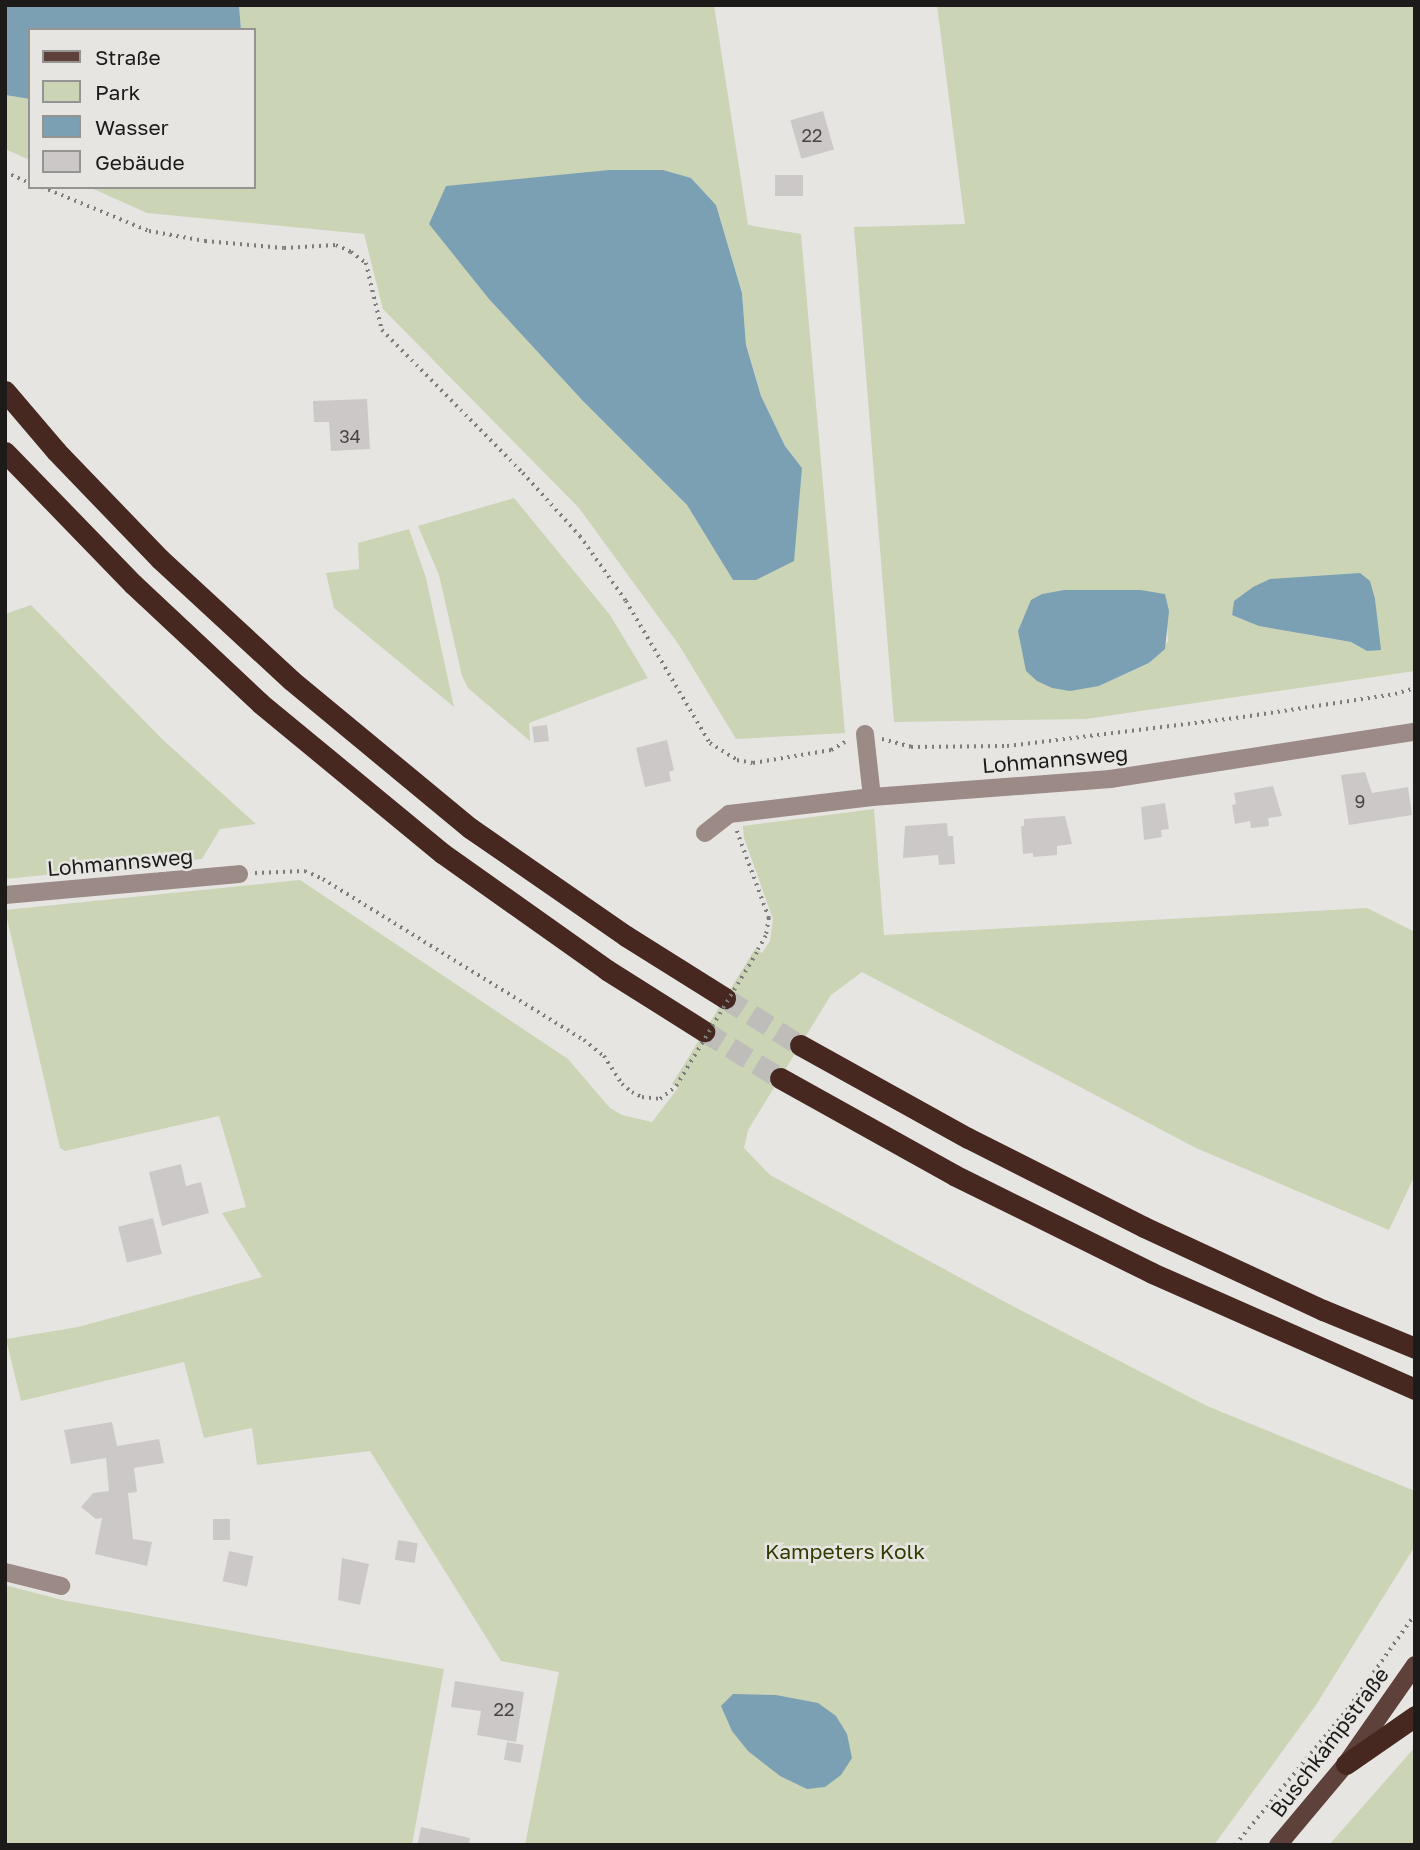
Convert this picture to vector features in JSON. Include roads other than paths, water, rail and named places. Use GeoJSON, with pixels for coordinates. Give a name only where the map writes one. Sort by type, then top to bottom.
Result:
{"type":"FeatureCollection","features":[{"type":"Feature","properties":{"kind":"highway"},"geometry":{"type":"LineString","coordinates":[[5,391],[56,451],[160,559],[291,680],[470,828],[626,936],[725,998]]}},
{"type":"Feature","properties":{"kind":"highway"},"geometry":{"type":"LineString","coordinates":[[5,452],[133,584],[221,666],[399,818],[442,853],[607,970],[704,1031]]}},
{"type":"Feature","properties":{"kind":"highway"},"geometry":{"type":"LineString","coordinates":[[800,1045],[968,1138],[1144,1227],[1323,1310],[1415,1348]]}},
{"type":"Feature","properties":{"kind":"highway"},"geometry":{"type":"LineString","coordinates":[[780,1078],[954,1174],[1152,1273],[1415,1388]]}},
{"type":"Feature","properties":{"kind":"highway"},"geometry":{"type":"LineString","coordinates":[[1346,1764],[1415,1716]]}},
{"type":"Feature","properties":{"kind":"main road","name":"Buschkampstraße"},"geometry":{"type":"LineString","coordinates":[[1278,1845],[1346,1764],[1415,1665]]}},
{"type":"Feature","properties":{"kind":"street","name":"Lohmannsweg"},"geometry":{"type":"LineString","coordinates":[[705,833],[729,814],[872,797],[1110,779],[1415,732]]}},
{"type":"Feature","properties":{"kind":"street"},"geometry":{"type":"LineString","coordinates":[[865,734],[872,797]]}},
{"type":"Feature","properties":{"kind":"street","name":"Lohmannsweg"},"geometry":{"type":"LineString","coordinates":[[5,895],[239,874]]}},
{"type":"Feature","properties":{"kind":"street"},"geometry":{"type":"LineString","coordinates":[[5,1572],[61,1586]]}},
{"type":"Feature","properties":{"kind":"water"},"geometry":{"type":"Polygon","coordinates":[[[5,5],[239,5],[241,28],[28,28],[28,99],[5,95],[5,5]]]}},
{"type":"Feature","properties":{"kind":"water"},"geometry":{"type":"Polygon","coordinates":[[[609,170],[663,170],[691,178],[716,205],[742,293],[746,345],[761,396],[785,446],[802,468],[794,561],[756,580],[733,580],[687,505],[582,400],[489,299],[429,224],[446,186],[609,170]]]}},
{"type":"Feature","properties":{"kind":"water"},"geometry":{"type":"Polygon","coordinates":[[[1360,573],[1370,581],[1375,599],[1381,650],[1367,651],[1351,642],[1259,626],[1232,615],[1234,601],[1270,579],[1360,573]]]}},
{"type":"Feature","properties":{"kind":"water"},"geometry":{"type":"Polygon","coordinates":[[[1064,590],[1141,590],[1165,594],[1169,611],[1165,649],[1149,663],[1099,686],[1070,691],[1052,688],[1037,681],[1026,671],[1018,631],[1031,600],[1042,594],[1064,590]]]}},
{"type":"Feature","properties":{"kind":"water"},"geometry":{"type":"Polygon","coordinates":[[[733,1694],[776,1695],[818,1703],[836,1716],[847,1734],[852,1758],[841,1775],[825,1787],[807,1789],[780,1776],[748,1751],[732,1731],[721,1706],[733,1694]]]}},
{"type":"Feature","properties":{"kind":"tunnel"},"geometry":{"type":"LineString","coordinates":[[725,998],[800,1045]]}},
{"type":"Feature","properties":{"kind":"tunnel"},"geometry":{"type":"LineString","coordinates":[[704,1031],[780,1078]]}},
{"type":"Feature","properties":{"kind":"park label","name":"Kampeters Kolk"},"geometry":{"type":"Point","coordinates":[845,1551]}}]}
